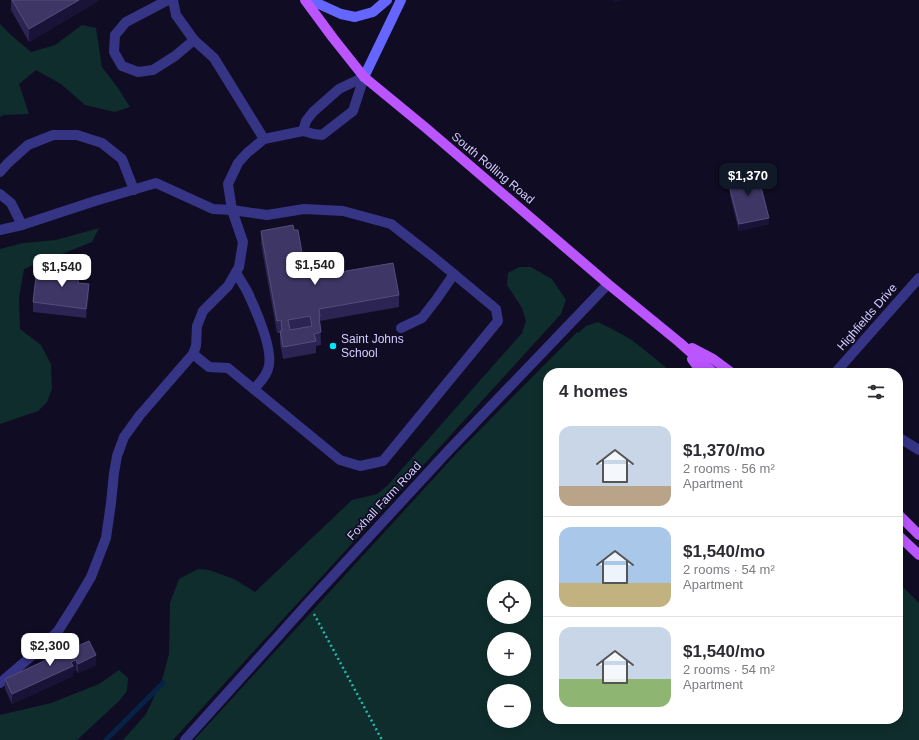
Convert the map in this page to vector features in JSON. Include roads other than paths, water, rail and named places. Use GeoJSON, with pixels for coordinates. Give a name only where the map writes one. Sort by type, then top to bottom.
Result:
{"type":"FeatureCollection","features":[{"type":"Feature","properties":{"kind":"main road","name":"South Rolling Road"},"geometry":{"type":"LineString","coordinates":[[305,0],[364,77],[708,368]]}},
{"type":"Feature","properties":{"kind":"main road"},"geometry":{"type":"LineString","coordinates":[[310,0],[341,14],[355,17],[373,12],[388,0]]}},
{"type":"Feature","properties":{"kind":"main road"},"geometry":{"type":"LineString","coordinates":[[364,77],[401,0]]}},
{"type":"Feature","properties":{"kind":"main road","name":"South Rolling Road"},"geometry":{"type":"LineString","coordinates":[[679,342],[698,368]]}},
{"type":"Feature","properties":{"kind":"main road","name":"South Rolling Road"},"geometry":{"type":"LineString","coordinates":[[679,342],[713,359],[725,368]]}},
{"type":"Feature","properties":{"kind":"main road"},"geometry":{"type":"LineString","coordinates":[[903,519],[919,535]]}},
{"type":"Feature","properties":{"kind":"main road"},"geometry":{"type":"LineString","coordinates":[[903,540],[919,555]]}},
{"type":"Feature","properties":{"kind":"main road"},"geometry":{"type":"LineString","coordinates":[[903,549],[919,563]]}},
{"type":"Feature","properties":{"kind":"street"},"geometry":{"type":"LineString","coordinates":[[168,0],[126,22],[116,35],[114,52],[122,66],[138,72],[153,70],[175,56],[194,40]]}},
{"type":"Feature","properties":{"kind":"street"},"geometry":{"type":"LineString","coordinates":[[173,0],[176,15],[194,40],[214,58],[264,139]]}},
{"type":"Feature","properties":{"kind":"street"},"geometry":{"type":"LineString","coordinates":[[303,131],[306,121],[310,116],[339,89],[364,77]]}},
{"type":"Feature","properties":{"kind":"street"},"geometry":{"type":"LineString","coordinates":[[0,683],[58,631],[91,577],[106,538],[117,456],[124,437],[140,415],[193,354],[196,346],[196,326],[203,312],[228,286],[239,267],[243,242],[232,210],[228,184],[238,163],[264,139],[303,131],[322,135],[353,111],[364,77]]}},
{"type":"Feature","properties":{"kind":"street"},"geometry":{"type":"LineString","coordinates":[[0,172],[28,145],[53,135],[77,135],[102,143],[122,158],[134,190]]}},
{"type":"Feature","properties":{"kind":"street"},"geometry":{"type":"LineString","coordinates":[[0,230],[22,225],[156,183],[213,209],[267,215],[304,208],[343,211],[391,224],[422,247],[496,309],[498,320],[383,461],[360,466],[340,460],[228,368],[209,366],[193,354]]}},
{"type":"Feature","properties":{"kind":"street"},"geometry":{"type":"LineString","coordinates":[[0,194],[11,203],[22,225]]}},
{"type":"Feature","properties":{"kind":"street"},"geometry":{"type":"LineString","coordinates":[[236,272],[247,290],[256,311],[265,334],[270,355],[269,368],[263,379],[254,389]]}},
{"type":"Feature","properties":{"kind":"street"},"geometry":{"type":"LineString","coordinates":[[401,328],[422,318],[454,274]]}},
{"type":"Feature","properties":{"kind":"street","name":"Highfields Drive"},"geometry":{"type":"LineString","coordinates":[[839,368],[919,278]]}},
{"type":"Feature","properties":{"kind":"street","name":"Foxhall Farm Road"},"geometry":{"type":"LineString","coordinates":[[184,740],[449,450],[608,284]]}},
{"type":"Feature","properties":{"kind":"street"},"geometry":{"type":"LineString","coordinates":[[903,440],[919,450]]}},
{"type":"Feature","properties":{"kind":"waterway"},"geometry":{"type":"LineString","coordinates":[[106,740],[163,683]]}},
{"type":"Feature","properties":{"kind":"place","name":"Saint Johns School"},"geometry":{"type":"Point","coordinates":[333,346]}}]}
